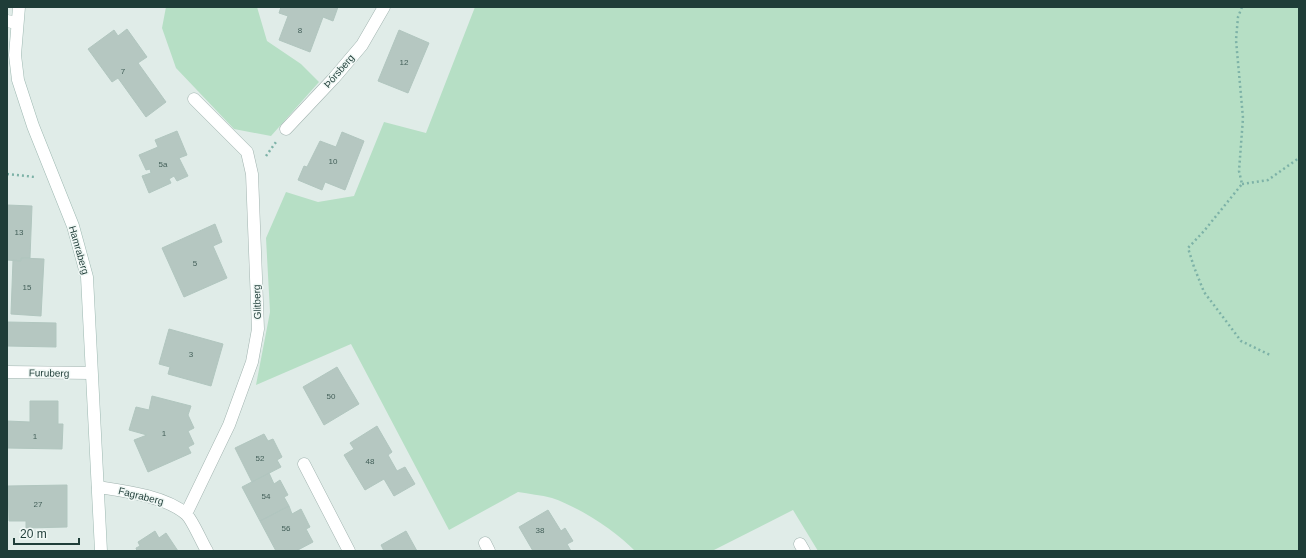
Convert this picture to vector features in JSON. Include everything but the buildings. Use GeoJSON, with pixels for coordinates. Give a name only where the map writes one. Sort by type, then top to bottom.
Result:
{"type":"FeatureCollection","features":[{"type":"Feature","properties":{"kind":"street","name":"Hamraberg"},"geometry":{"type":"LineString","coordinates":[[19,7],[12,22],[18,80],[33,126],[73,226],[87,278],[101,551]]}},
{"type":"Feature","properties":{"kind":"street","name":"Þórsberg"},"geometry":{"type":"LineString","coordinates":[[286,129],[334,78],[362,45],[384,7]]}},
{"type":"Feature","properties":{"kind":"street","name":"Glitberg"},"geometry":{"type":"LineString","coordinates":[[186,514],[229,425],[252,362],[258,329],[252,174],[247,152],[194,99]]}},
{"type":"Feature","properties":{"kind":"street","name":"Furuberg"},"geometry":{"type":"LineString","coordinates":[[7,372],[91,373]]}},
{"type":"Feature","properties":{"kind":"street"},"geometry":{"type":"LineString","coordinates":[[304,464],[349,551]]}},
{"type":"Feature","properties":{"kind":"street","name":"Fagraberg"},"geometry":{"type":"LineString","coordinates":[[98,487],[143,495],[166,503],[186,514]]}},
{"type":"Feature","properties":{"kind":"street"},"geometry":{"type":"LineString","coordinates":[[186,514],[207,551]]}},
{"type":"Feature","properties":{"kind":"path"},"geometry":{"type":"LineString","coordinates":[[1242,7],[1238,17],[1236,40],[1243,118],[1239,171],[1242,184]]}},
{"type":"Feature","properties":{"kind":"path"},"geometry":{"type":"LineString","coordinates":[[252,174],[286,129]]}},
{"type":"Feature","properties":{"kind":"path"},"geometry":{"type":"LineString","coordinates":[[1270,355],[1241,341],[1204,292],[1188,248],[1204,231],[1242,184],[1268,180],[1299,158]]}},
{"type":"Feature","properties":{"kind":"path"},"geometry":{"type":"LineString","coordinates":[[7,174],[35,177],[51,172]]}},
{"type":"Feature","properties":{"kind":"green space"},"geometry":{"type":"Polygon","coordinates":[[[166,7],[257,7],[267,41],[301,64],[319,82],[271,136],[234,129],[176,68],[162,28],[166,7]]]}},
{"type":"Feature","properties":{"kind":"green space"},"geometry":{"type":"Polygon","coordinates":[[[475,7],[1299,7],[1299,551],[818,551],[793,510],[712,551],[635,551],[608,528],[574,507],[552,498],[518,492],[449,530],[351,344],[256,385],[270,312],[266,238],[286,192],[318,202],[354,196],[384,122],[426,133],[475,7]]]}}]}
